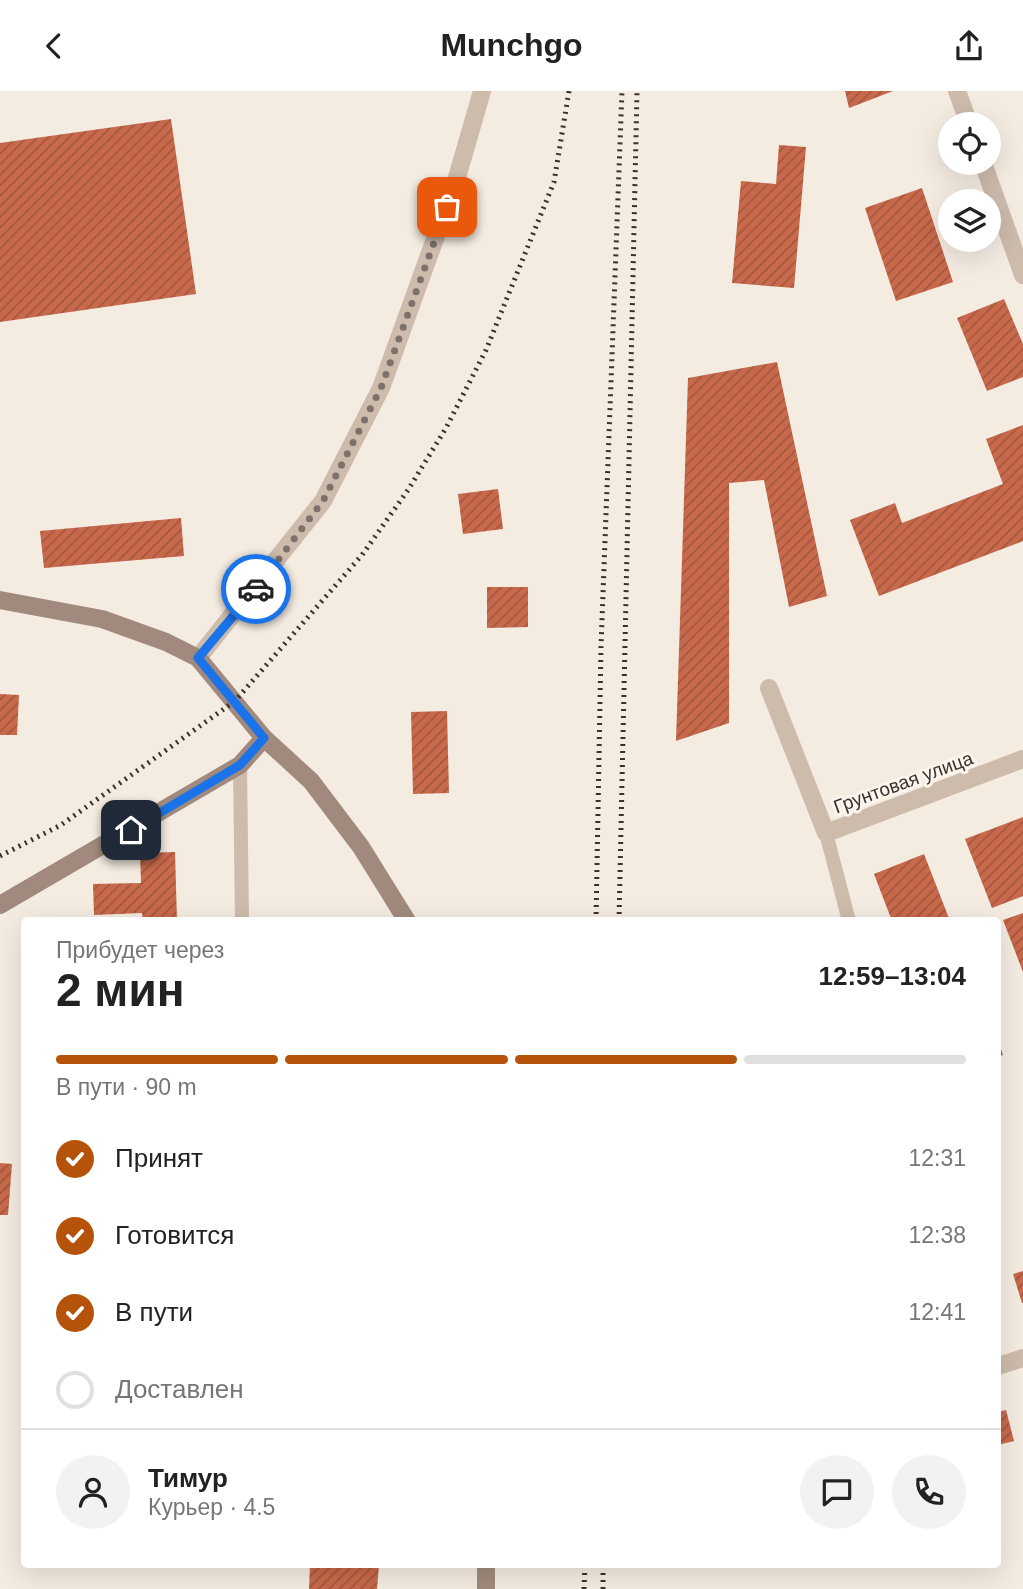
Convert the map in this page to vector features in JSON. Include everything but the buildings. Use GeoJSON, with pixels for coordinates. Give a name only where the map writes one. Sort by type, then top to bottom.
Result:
{"type":"FeatureCollection","features":[{"type":"Feature","properties":{"kind":"main road"},"geometry":{"type":"LineString","coordinates":[[0,600],[102,619],[166,642],[198,658],[264,738],[311,781],[361,847],[405,917]]}},
{"type":"Feature","properties":{"kind":"main road"},"geometry":{"type":"LineString","coordinates":[[0,905],[240,765],[264,738]]}},
{"type":"Feature","properties":{"kind":"main road"},"geometry":{"type":"LineString","coordinates":[[486,1568],[486,1589]]}},
{"type":"Feature","properties":{"kind":"street"},"geometry":{"type":"LineString","coordinates":[[198,658],[323,501],[375,399],[456,181],[482,91]]}},
{"type":"Feature","properties":{"kind":"street"},"geometry":{"type":"LineString","coordinates":[[957,91],[965,112]]}},
{"type":"Feature","properties":{"kind":"street"},"geometry":{"type":"LineString","coordinates":[[987,175],[1023,275]]}},
{"type":"Feature","properties":{"kind":"street","name":"Грунтовая улица"},"geometry":{"type":"LineString","coordinates":[[769,688],[826,833],[1023,759]]}},
{"type":"Feature","properties":{"kind":"street"},"geometry":{"type":"LineString","coordinates":[[1001,1365],[1023,1358]]}},
{"type":"Feature","properties":{"kind":"lane"},"geometry":{"type":"LineString","coordinates":[[240,765],[242,917]]}},
{"type":"Feature","properties":{"kind":"lane"},"geometry":{"type":"LineString","coordinates":[[826,833],[848,917]]}},
{"type":"Feature","properties":{"kind":"railway"},"geometry":{"type":"LineString","coordinates":[[0,856],[61,825],[235,701],[362,555],[408,490],[446,428],[486,350],[554,182],[569,91]]}},
{"type":"Feature","properties":{"kind":"railway"},"geometry":{"type":"LineString","coordinates":[[596,917],[601,647],[622,91]]}},
{"type":"Feature","properties":{"kind":"railway"},"geometry":{"type":"LineString","coordinates":[[619,917],[637,91]]}},
{"type":"Feature","properties":{"kind":"railway"},"geometry":{"type":"LineString","coordinates":[[584,1589],[585,1568]]}},
{"type":"Feature","properties":{"kind":"railway"},"geometry":{"type":"LineString","coordinates":[[603,1568],[603,1589]]}},
{"type":"Feature","properties":{"kind":"way so far"},"geometry":{"type":"LineString","coordinates":[[256,589],[323,501],[381,388],[447,207]]}},
{"type":"Feature","properties":{"kind":"route"},"geometry":{"type":"LineString","coordinates":[[131,830],[240,765],[264,738],[198,658],[256,589]]}}]}
